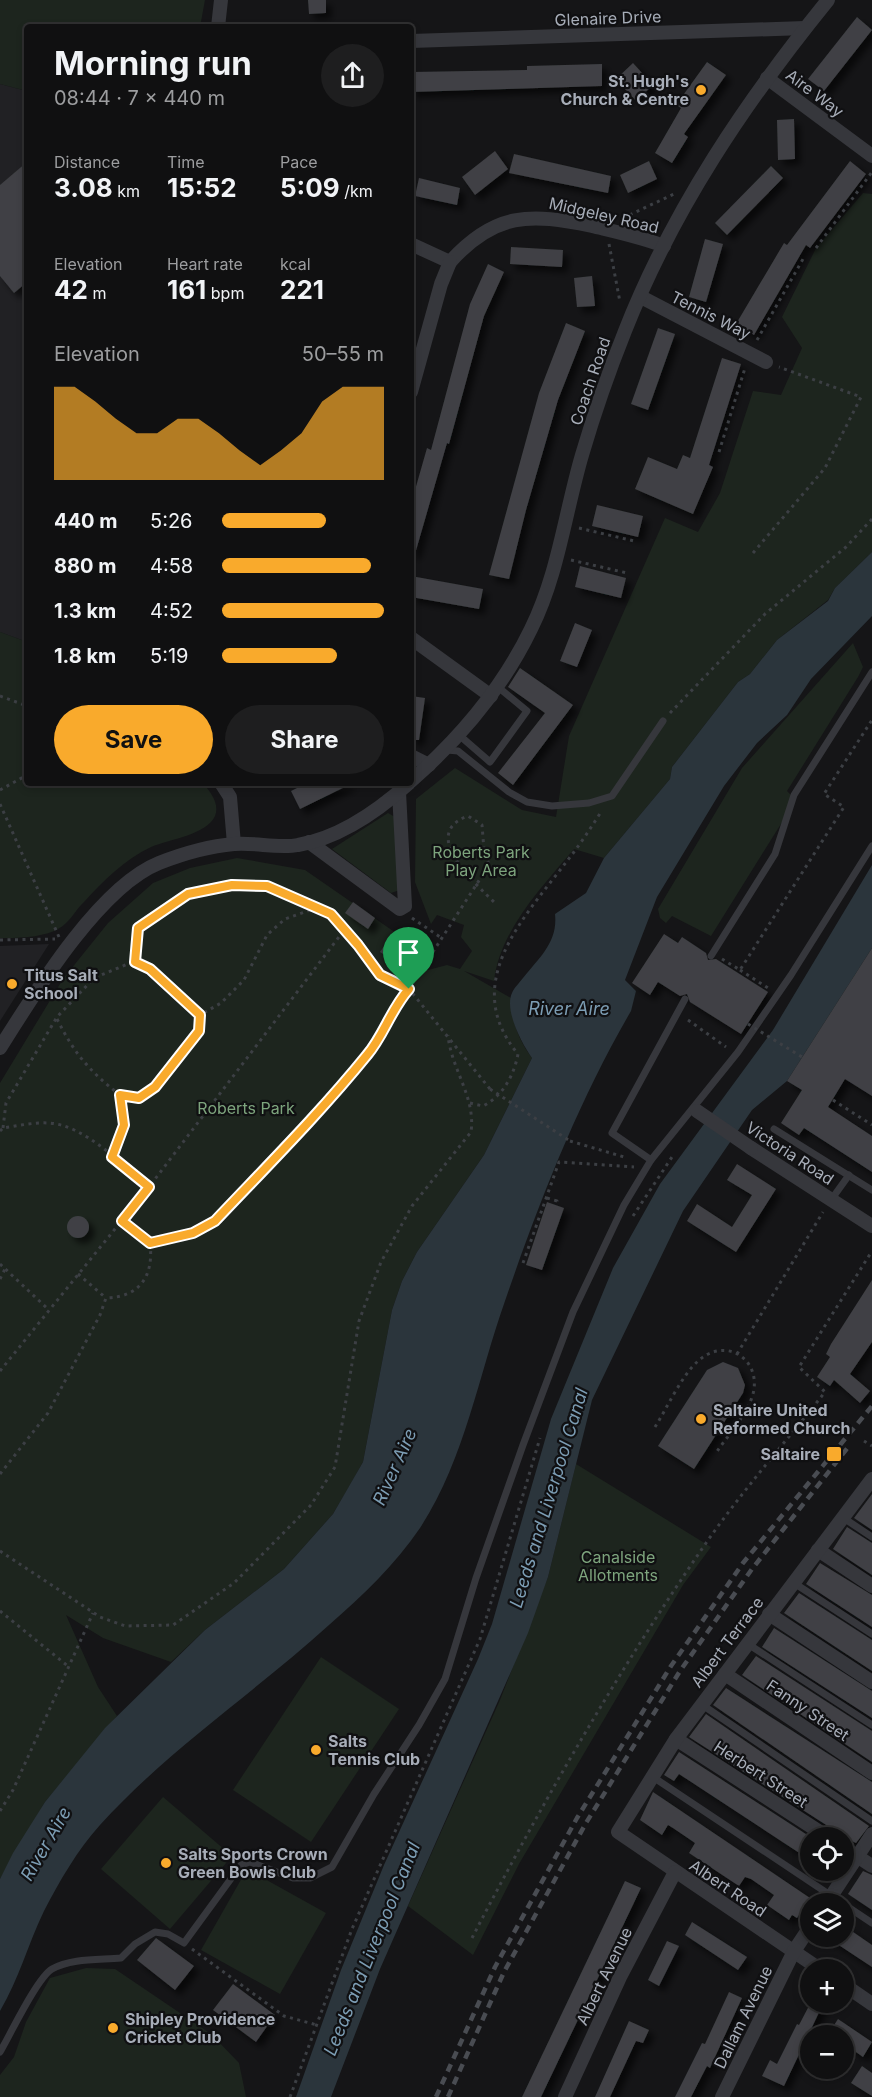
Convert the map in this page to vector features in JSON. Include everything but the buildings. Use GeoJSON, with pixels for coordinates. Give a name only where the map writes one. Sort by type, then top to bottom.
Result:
{"type":"FeatureCollection","features":[{"type":"Feature","properties":{"kind":"street"},"geometry":{"type":"LineString","coordinates":[[218,24],[222,0]]}},
{"type":"Feature","properties":{"kind":"street","name":"Coach Road"},"geometry":{"type":"LineString","coordinates":[[414,778],[447,750],[494,692],[532,628],[557,557],[582,455],[625,331],[664,246],[697,183],[767,78],[828,0]]}},
{"type":"Feature","properties":{"kind":"street","name":"Glenaire Drive"},"geometry":{"type":"LineString","coordinates":[[414,41],[805,28]]}},
{"type":"Feature","properties":{"kind":"street","name":"Aire Way"},"geometry":{"type":"LineString","coordinates":[[767,78],[872,156]]}},
{"type":"Feature","properties":{"kind":"street","name":"Midgeley Road"},"geometry":{"type":"LineString","coordinates":[[450,262],[467,243],[502,222],[532,217],[553,218],[646,239],[664,246]]}},
{"type":"Feature","properties":{"kind":"street"},"geometry":{"type":"LineString","coordinates":[[414,245],[450,262],[441,284],[414,381]]}},
{"type":"Feature","properties":{"kind":"street","name":"Tennis Way"},"geometry":{"type":"LineString","coordinates":[[641,297],[766,362]]}},
{"type":"Feature","properties":{"kind":"street"},"geometry":{"type":"LineString","coordinates":[[414,640],[494,692]]}},
{"type":"Feature","properties":{"kind":"street"},"geometry":{"type":"LineString","coordinates":[[414,758],[429,765]]}},
{"type":"Feature","properties":{"kind":"street"},"geometry":{"type":"LineString","coordinates":[[223,786],[230,797],[234,817],[234,844]]}},
{"type":"Feature","properties":{"kind":"street","name":"Coach Road"},"geometry":{"type":"LineString","coordinates":[[0,1048],[32,997],[75,938],[102,907],[132,880],[157,864],[234,844],[297,845],[309,842],[345,828],[405,786]]}},
{"type":"Feature","properties":{"kind":"street"},"geometry":{"type":"LineString","coordinates":[[309,842],[400,909],[405,906],[406,786]]}},
{"type":"Feature","properties":{"kind":"street","name":"Victoria Road"},"geometry":{"type":"LineString","coordinates":[[694,1109],[872,1226]]}},
{"type":"Feature","properties":{"kind":"street","name":"Albert Terrace"},"geometry":{"type":"LineString","coordinates":[[618,1832],[676,1739],[701,1704],[872,1479]]}},
{"type":"Feature","properties":{"kind":"street"},"geometry":{"type":"LineString","coordinates":[[818,1550],[872,1586]]}},
{"type":"Feature","properties":{"kind":"street"},"geometry":{"type":"LineString","coordinates":[[769,1614],[872,1682]]}},
{"type":"Feature","properties":{"kind":"street","name":"Fanny Street"},"geometry":{"type":"LineString","coordinates":[[725,1674],[872,1773]]}},
{"type":"Feature","properties":{"kind":"street","name":"Herbert Street"},"geometry":{"type":"LineString","coordinates":[[676,1739],[812,1827]]}},
{"type":"Feature","properties":{"kind":"street","name":"Albert Road"},"geometry":{"type":"LineString","coordinates":[[618,1832],[806,1959]]}},
{"type":"Feature","properties":{"kind":"street"},"geometry":{"type":"LineString","coordinates":[[832,1893],[872,1834]]}},
{"type":"Feature","properties":{"kind":"street"},"geometry":{"type":"LineString","coordinates":[[854,1854],[872,1866]]}},
{"type":"Feature","properties":{"kind":"street","name":"Albert Avenue"},"geometry":{"type":"LineString","coordinates":[[565,2097],[620,1977],[675,1872]]}},
{"type":"Feature","properties":{"kind":"street","name":"Dallam Avenue"},"geometry":{"type":"LineString","coordinates":[[722,2097],[800,1942]]}},
{"type":"Feature","properties":{"kind":"street"},"geometry":{"type":"LineString","coordinates":[[854,1992],[872,2004]]}},
{"type":"Feature","properties":{"kind":"lane"},"geometry":{"type":"LineString","coordinates":[[712,955],[775,854],[794,795],[872,672]]}},
{"type":"Feature","properties":{"kind":"lane"},"geometry":{"type":"LineString","coordinates":[[459,735],[490,762],[527,711],[494,692]]}},
{"type":"Feature","properties":{"kind":"lane"},"geometry":{"type":"LineString","coordinates":[[447,750],[458,751],[509,792],[527,802],[552,806],[589,803],[612,796],[663,721]]}},
{"type":"Feature","properties":{"kind":"lane"},"geometry":{"type":"LineString","coordinates":[[0,2052],[35,1990],[51,1970],[83,1960],[121,1958],[135,1944],[154,1932],[168,1934],[184,1943],[241,1865],[250,1862],[293,1878],[310,1878],[332,1867],[445,1679],[476,1578],[573,1312],[624,1205],[651,1160],[694,1109],[751,1033],[791,975],[872,846]]}},
{"type":"Feature","properties":{"kind":"lane"},"geometry":{"type":"LineString","coordinates":[[651,1160],[612,1134],[685,999]]}},
{"type":"Feature","properties":{"kind":"lane"},"geometry":{"type":"LineString","coordinates":[[774,1129],[872,1190]]}},
{"type":"Feature","properties":{"kind":"lane"},"geometry":{"type":"LineString","coordinates":[[831,1200],[849,1175]]}},
{"type":"Feature","properties":{"kind":"lane"},"geometry":{"type":"LineString","coordinates":[[842,1517],[872,1537]]}},
{"type":"Feature","properties":{"kind":"lane"},"geometry":{"type":"LineString","coordinates":[[793,1582],[872,1634]]}},
{"type":"Feature","properties":{"kind":"lane"},"geometry":{"type":"LineString","coordinates":[[748,1644],[872,1725]]}},
{"type":"Feature","properties":{"kind":"lane"},"geometry":{"type":"LineString","coordinates":[[701,1704],[872,1821]]}},
{"type":"Feature","properties":{"kind":"lane"},"geometry":{"type":"LineString","coordinates":[[653,1777],[819,1893]]}},
{"type":"Feature","properties":{"kind":"lane"},"geometry":{"type":"LineString","coordinates":[[854,1913],[872,1923]]}},
{"type":"Feature","properties":{"kind":"path"},"geometry":{"type":"LineString","coordinates":[[816,248],[872,172]]}},
{"type":"Feature","properties":{"kind":"path"},"geometry":{"type":"LineString","coordinates":[[753,553],[825,468],[861,397],[766,362]]}},
{"type":"Feature","properties":{"kind":"path"},"geometry":{"type":"LineString","coordinates":[[663,721],[765,614],[846,547],[872,519]]}},
{"type":"Feature","properties":{"kind":"path"},"geometry":{"type":"LineString","coordinates":[[566,525],[634,541]]}},
{"type":"Feature","properties":{"kind":"path"},"geometry":{"type":"LineString","coordinates":[[557,557],[627,573]]}},
{"type":"Feature","properties":{"kind":"path"},"geometry":{"type":"LineString","coordinates":[[0,696],[24,705]]}},
{"type":"Feature","properties":{"kind":"path"},"geometry":{"type":"LineString","coordinates":[[740,970],[844,807],[824,794],[872,720]]}},
{"type":"Feature","properties":{"kind":"path"},"geometry":{"type":"LineString","coordinates":[[0,790],[24,777]]}},
{"type":"Feature","properties":{"kind":"path"},"geometry":{"type":"LineString","coordinates":[[470,1103],[483,1106],[496,1099],[515,1070],[518,1054],[507,1041],[498,1018],[494,993],[500,960],[518,923],[567,861],[612,796]]}},
{"type":"Feature","properties":{"kind":"path"},"geometry":{"type":"LineString","coordinates":[[0,804],[59,938]]}},
{"type":"Feature","properties":{"kind":"path"},"geometry":{"type":"LineString","coordinates":[[150,1243],[193,1233],[215,1221],[340,1088],[370,1052],[397,1003],[443,939],[476,884],[489,865],[483,850],[482,825],[468,816],[459,819],[451,827],[448,838],[450,852],[476,884],[495,903]]}},
{"type":"Feature","properties":{"kind":"path"},"geometry":{"type":"LineString","coordinates":[[135,962],[138,928],[188,894],[232,885],[267,886],[331,914],[380,975],[409,989],[490,1089],[570,1141],[635,1160]]}},
{"type":"Feature","properties":{"kind":"path"},"geometry":{"type":"LineString","coordinates":[[200,1015],[221,1004],[244,980],[267,935],[285,919],[316,908]]}},
{"type":"Feature","properties":{"kind":"path"},"geometry":{"type":"LineString","coordinates":[[400,909],[443,939]]}},
{"type":"Feature","properties":{"kind":"path"},"geometry":{"type":"LineString","coordinates":[[0,1371],[149,1187],[345,929]]}},
{"type":"Feature","properties":{"kind":"path"},"geometry":{"type":"LineString","coordinates":[[0,940],[75,938]]}},
{"type":"Feature","properties":{"kind":"path"},"geometry":{"type":"LineString","coordinates":[[712,955],[762,984]]}},
{"type":"Feature","properties":{"kind":"path"},"geometry":{"type":"LineString","coordinates":[[149,1187],[68,1126],[48,1122],[1,1129],[6,1103],[57,1017],[93,978],[135,962],[150,969],[200,1015]]}},
{"type":"Feature","properties":{"kind":"path"},"geometry":{"type":"LineString","coordinates":[[676,1012],[732,1051]]}},
{"type":"Feature","properties":{"kind":"path"},"geometry":{"type":"LineString","coordinates":[[57,1017],[72,1049],[93,1074],[120,1095],[139,1098],[155,1087],[199,1031],[200,1015]]}},
{"type":"Feature","properties":{"kind":"path"},"geometry":{"type":"LineString","coordinates":[[748,1024],[802,1057]]}},
{"type":"Feature","properties":{"kind":"path"},"geometry":{"type":"LineString","coordinates":[[0,1551],[93,1613],[125,1626],[174,1625],[234,1583],[311,1505],[335,1467],[359,1322],[381,1262],[412,1206],[471,1132],[473,1119],[470,1103],[449,1052],[448,1035]]}},
{"type":"Feature","properties":{"kind":"path"},"geometry":{"type":"LineString","coordinates":[[112,1157],[124,1125],[120,1095]]}},
{"type":"Feature","properties":{"kind":"path"},"geometry":{"type":"LineString","coordinates":[[832,1100],[872,1125]]}},
{"type":"Feature","properties":{"kind":"path"},"geometry":{"type":"LineString","coordinates":[[523,1263],[559,1162],[636,1167]]}},
{"type":"Feature","properties":{"kind":"path"},"geometry":{"type":"LineString","coordinates":[[547,1198],[557,1201],[555,1205]]}},
{"type":"Feature","properties":{"kind":"path"},"geometry":{"type":"LineString","coordinates":[[737,1354],[831,1200]]}},
{"type":"Feature","properties":{"kind":"path"},"geometry":{"type":"LineString","coordinates":[[78,1274],[106,1298],[122,1298],[136,1291],[148,1273],[152,1256],[150,1243],[122,1221]]}},
{"type":"Feature","properties":{"kind":"path"},"geometry":{"type":"LineString","coordinates":[[472,1938],[598,1710],[705,1545],[825,1392],[799,1366],[872,1251]]}},
{"type":"Feature","properties":{"kind":"path"},"geometry":{"type":"LineString","coordinates":[[0,1264],[49,1310]]}},
{"type":"Feature","properties":{"kind":"path"},"geometry":{"type":"LineString","coordinates":[[0,1280],[5,1269]]}},
{"type":"Feature","properties":{"kind":"path"},"geometry":{"type":"LineString","coordinates":[[0,1474],[48,1413],[100,1315],[106,1298]]}},
{"type":"Feature","properties":{"kind":"path"},"geometry":{"type":"LineString","coordinates":[[655,1427],[696,1362],[712,1351],[726,1349],[737,1354],[749,1364],[755,1378],[752,1396],[716,1453]]}},
{"type":"Feature","properties":{"kind":"path"},"geometry":{"type":"LineString","coordinates":[[864,1441],[872,1446]]}},
{"type":"Feature","properties":{"kind":"path"},"geometry":{"type":"LineString","coordinates":[[0,1611],[1,1617],[69,1667]]}},
{"type":"Feature","properties":{"kind":"path"},"geometry":{"type":"LineString","coordinates":[[0,1811],[13,1790],[93,1613]]}},
{"type":"Feature","properties":{"kind":"path"},"geometry":{"type":"LineString","coordinates":[[184,1943],[284,2016],[317,2025]]}},
{"type":"Feature","properties":{"kind":"shaded area"},"geometry":{"type":"Polygon","coordinates":[[[0,84],[24,90],[24,641],[0,632],[0,84]]]}},
{"type":"Feature","properties":{"kind":"shaded area","name":"Titus Salt School"},"geometry":{"type":"Polygon","coordinates":[[[49,944],[0,1021],[0,946],[49,944]]]}},
{"type":"Feature","properties":{"kind":"green space"},"geometry":{"type":"Polygon","coordinates":[[[0,0],[205,0],[201,24],[24,24],[24,90],[0,84],[0,0]]]}},
{"type":"Feature","properties":{"kind":"green space","name":"Roberts Park"},"geometry":{"type":"Polygon","coordinates":[[[863,193],[872,194],[872,552],[835,588],[828,600],[777,640],[750,674],[738,682],[672,767],[670,779],[604,858],[574,849],[524,910],[505,944],[494,981],[464,971],[511,998],[512,1014],[517,1030],[532,1058],[484,1155],[417,1252],[402,1281],[392,1310],[363,1462],[333,1514],[284,1569],[205,1630],[171,1662],[103,1638],[66,1615],[98,1687],[117,1716],[45,1802],[0,1879],[0,1083],[63,979],[108,923],[153,883],[190,868],[237,858],[305,870],[422,951],[415,962],[428,970],[447,965],[460,969],[472,951],[461,937],[464,925],[437,915],[431,924],[415,882],[416,799],[455,768],[522,810],[556,817],[569,736],[665,518],[698,532],[720,493],[753,391],[781,395],[802,348],[782,317],[816,248],[863,193]]]}},
{"type":"Feature","properties":{"kind":"green space"},"geometry":{"type":"Polygon","coordinates":[[[0,632],[24,641],[24,786],[205,786],[214,798],[216,811],[215,816],[204,828],[151,847],[123,864],[60,928],[52,932],[26,937],[0,938],[0,632]]]}},
{"type":"Feature","properties":{"kind":"green space"},"geometry":{"type":"Polygon","coordinates":[[[853,643],[863,667],[787,791],[792,796],[784,819],[711,936],[672,916],[666,923],[660,918],[658,909],[742,768],[853,643]]]}},
{"type":"Feature","properties":{"kind":"green space"},"geometry":{"type":"Polygon","coordinates":[[[388,813],[395,817],[400,890],[391,893],[332,849],[388,813]]]}},
{"type":"Feature","properties":{"kind":"green space","name":"Canalside Allotments"},"geometry":{"type":"Polygon","coordinates":[[[576,1464],[711,1547],[683,1585],[519,1864],[473,1955],[408,1906],[500,1700],[548,1577],[576,1464]]]}},
{"type":"Feature","properties":{"kind":"green space","name":"Salts Tennis Club"},"geometry":{"type":"Polygon","coordinates":[[[321,1657],[399,1709],[311,1842],[233,1790],[321,1657]]]}},
{"type":"Feature","properties":{"kind":"green space","name":"Salts Sports Crown Green Bowls Club"},"geometry":{"type":"Polygon","coordinates":[[[163,1797],[232,1856],[170,1929],[101,1869],[163,1797]]]}},
{"type":"Feature","properties":{"kind":"green space","name":"Salts Sports Crown Green Bowls Club"},"geometry":{"type":"Polygon","coordinates":[[[247,1869],[326,1913],[280,1994],[201,1950],[247,1869]]]}},
{"type":"Feature","properties":{"kind":"green space","name":"Shipley Providence Cricket Club"},"geometry":{"type":"Polygon","coordinates":[[[86,1968],[115,1969],[211,2034],[239,2063],[246,2097],[0,2097],[0,2075],[14,2057],[26,2022],[50,1978],[86,1968]]]}},
{"type":"Feature","properties":{"kind":"water","name":"River Aire"},"geometry":{"type":"Polygon","coordinates":[[[872,552],[872,616],[811,679],[787,715],[757,743],[724,786],[657,897],[625,980],[636,991],[631,1011],[594,1081],[561,1153],[495,1330],[460,1446],[435,1502],[420,1528],[389,1567],[354,1602],[300,1650],[154,1771],[92,1834],[63,1877],[38,1923],[13,1987],[0,2011],[0,1879],[13,1853],[45,1802],[105,1728],[205,1630],[284,1569],[333,1514],[363,1462],[392,1310],[402,1281],[417,1252],[484,1155],[532,1058],[515,1027],[510,1000],[514,989],[551,941],[555,914],[586,893],[604,858],[670,779],[672,767],[738,682],[750,674],[777,640],[828,601],[835,588],[872,552]]]}},
{"type":"Feature","properties":{"kind":"water","name":"Leeds and Liverpool Canal"},"geometry":{"type":"Polygon","coordinates":[[[872,865],[872,948],[787,1081],[752,1110],[683,1211],[592,1400],[548,1577],[528,1633],[380,1969],[331,2097],[296,2097],[341,1970],[384,1865],[492,1624],[551,1419],[613,1268],[660,1184],[773,1030],[872,865]]]}},
{"type":"Feature","properties":{"kind":"railway"},"geometry":{"type":"LineString","coordinates":[[436,2097],[495,1967],[577,1818],[671,1666],[743,1563],[872,1406]]}},
{"type":"Feature","properties":{"kind":"railway"},"geometry":{"type":"LineString","coordinates":[[448,2097],[504,1972],[586,1823],[680,1671],[752,1569],[849,1446]]}},
{"type":"Feature","properties":{"kind":"place","name":"St. Hugh's Church & Centre"},"geometry":{"type":"Point","coordinates":[701,90]}},
{"type":"Feature","properties":{"kind":"place","name":"Titus Salt School"},"geometry":{"type":"Point","coordinates":[12,984]}},
{"type":"Feature","properties":{"kind":"place","name":"Saltaire United Reformed Church"},"geometry":{"type":"Point","coordinates":[701,1419]}},
{"type":"Feature","properties":{"kind":"place","name":"Saltaire"},"geometry":{"type":"Point","coordinates":[834,1454]}},
{"type":"Feature","properties":{"kind":"place","name":"Salts Tennis Club"},"geometry":{"type":"Point","coordinates":[316,1750]}},
{"type":"Feature","properties":{"kind":"place","name":"Salts Sports Crown Green Bowls Club"},"geometry":{"type":"Point","coordinates":[166,1863]}},
{"type":"Feature","properties":{"kind":"place","name":"Shipley Providence Cricket Club"},"geometry":{"type":"Point","coordinates":[113,2028]}},
{"type":"Feature","properties":{"kind":"route"},"geometry":{"type":"LineString","coordinates":[[232,885],[267,886],[331,914],[380,975],[409,989],[397,1003],[370,1052],[325,1106],[215,1221],[193,1233],[150,1243],[122,1221],[149,1187],[112,1157],[124,1125],[120,1095],[139,1098],[155,1087],[199,1031],[200,1015],[150,969],[135,962],[138,928],[188,894],[232,885]]}},
{"type":"Feature","properties":{"kind":"park label","name":"Roberts Park Play Area"},"geometry":{"type":"Point","coordinates":[481,861]}}]}
